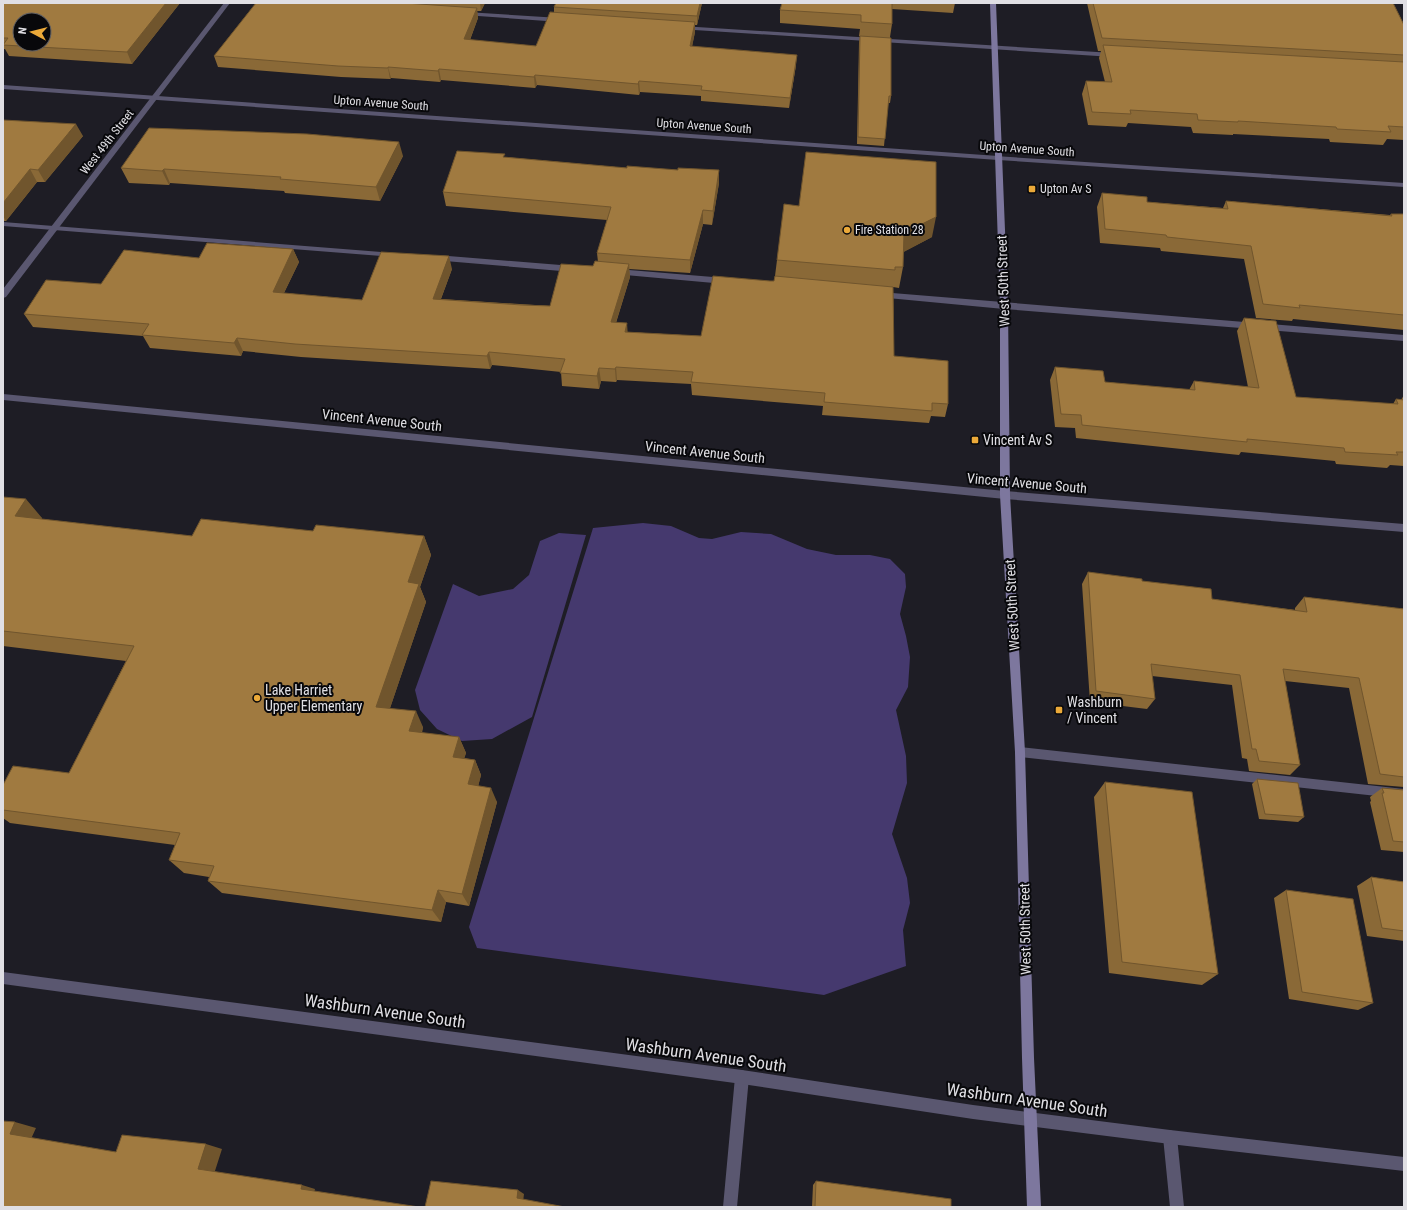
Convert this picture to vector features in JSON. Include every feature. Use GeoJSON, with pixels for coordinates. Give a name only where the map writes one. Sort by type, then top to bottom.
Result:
{"type":"FeatureCollection","features":[{"type":"Feature","properties":{"kind":"main road","name":"West 50th Street"},"geometry":{"type":"LineString","coordinates":[[993,3],[1004,306],[1006,495],[1020,752],[1030,1118],[1034,1207]]}},
{"type":"Feature","properties":{"kind":"street","name":"West 49th Street"},"geometry":{"type":"LineString","coordinates":[[3,295],[227,3]]}},
{"type":"Feature","properties":{"kind":"street"},"geometry":{"type":"LineString","coordinates":[[456,13],[567,20]]}},
{"type":"Feature","properties":{"kind":"street"},"geometry":{"type":"LineString","coordinates":[[671,27],[1120,56]]}},
{"type":"Feature","properties":{"kind":"street","name":"Upton Avenue South"},"geometry":{"type":"LineString","coordinates":[[3,87],[998,158],[1404,185]]}},
{"type":"Feature","properties":{"kind":"street"},"geometry":{"type":"LineString","coordinates":[[3,224],[404,255]]}},
{"type":"Feature","properties":{"kind":"street"},"geometry":{"type":"LineString","coordinates":[[428,257],[578,269]]}},
{"type":"Feature","properties":{"kind":"street"},"geometry":{"type":"LineString","coordinates":[[610,272],[737,281]]}},
{"type":"Feature","properties":{"kind":"street"},"geometry":{"type":"LineString","coordinates":[[868,294],[1404,338]]}},
{"type":"Feature","properties":{"kind":"street","name":"Vincent Avenue South"},"geometry":{"type":"LineString","coordinates":[[3,397],[1006,495],[1404,528]]}},
{"type":"Feature","properties":{"kind":"street"},"geometry":{"type":"LineString","coordinates":[[1020,752],[1404,794]]}},
{"type":"Feature","properties":{"kind":"street","name":"Washburn Avenue South"},"geometry":{"type":"LineString","coordinates":[[3,978],[742,1077],[973,1112],[1030,1118],[1170,1137],[1404,1164]]}},
{"type":"Feature","properties":{"kind":"street"},"geometry":{"type":"LineString","coordinates":[[730,1207],[742,1077]]}},
{"type":"Feature","properties":{"kind":"street"},"geometry":{"type":"LineString","coordinates":[[1170,1137],[1177,1207]]}},
{"type":"Feature","properties":{"kind":"shaded area"},"geometry":{"type":"Polygon","coordinates":[[[643,523],[671,526],[699,538],[712,539],[741,532],[771,534],[807,549],[836,555],[870,555],[890,559],[905,574],[906,587],[900,614],[910,657],[908,687],[896,710],[906,756],[907,783],[892,834],[907,878],[910,903],[903,930],[906,966],[824,995],[477,948],[469,927],[593,528],[643,523]]]}},
{"type":"Feature","properties":{"kind":"shaded area"},"geometry":{"type":"Polygon","coordinates":[[[559,533],[586,535],[532,717],[492,739],[462,741],[437,729],[420,710],[415,690],[453,584],[479,596],[513,589],[529,575],[540,541],[559,533]]]}},
{"type":"Feature","properties":{"kind":"building"},"geometry":{"type":"Polygon","coordinates":[[[3,3],[166,3],[127,52],[52,48],[52,12],[12,12],[12,46],[3,45],[8,38],[3,38],[3,3]]]}},
{"type":"Feature","properties":{"kind":"building"},"geometry":{"type":"Polygon","coordinates":[[[256,3],[405,3],[477,8],[464,39],[536,46],[550,12],[695,22],[690,46],[797,55],[790,98],[701,90],[702,86],[639,81],[638,84],[535,75],[534,77],[439,69],[438,71],[388,67],[338,66],[214,56],[256,3]]]}},
{"type":"Feature","properties":{"kind":"building"},"geometry":{"type":"Polygon","coordinates":[[[556,3],[700,3],[697,16],[554,7],[556,3]]]}},
{"type":"Feature","properties":{"kind":"building"},"geometry":{"type":"Polygon","coordinates":[[[782,3],[892,3],[892,24],[861,22],[861,15],[780,10],[782,3]]]}},
{"type":"Feature","properties":{"kind":"building"},"geometry":{"type":"Polygon","coordinates":[[[1093,3],[1393,3],[1404,25],[1404,55],[1102,38],[1093,3]]]}},
{"type":"Feature","properties":{"kind":"building"},"geometry":{"type":"Polygon","coordinates":[[[860,36],[891,38],[891,96],[889,96],[885,139],[858,137],[860,36]]]}},
{"type":"Feature","properties":{"kind":"building"},"geometry":{"type":"Polygon","coordinates":[[[1103,45],[1404,62],[1404,127],[1388,126],[1391,132],[1337,129],[1336,127],[1198,120],[1197,114],[1130,110],[1131,114],[1092,112],[1086,81],[1112,82],[1103,45]]]}},
{"type":"Feature","properties":{"kind":"building"},"geometry":{"type":"Polygon","coordinates":[[[3,120],[76,124],[38,170],[30,169],[3,203],[3,120]]]}},
{"type":"Feature","properties":{"kind":"building"},"geometry":{"type":"Polygon","coordinates":[[[149,128],[307,134],[399,142],[376,187],[280,179],[281,177],[164,169],[162,171],[121,168],[149,128]]]}},
{"type":"Feature","properties":{"kind":"building"},"geometry":{"type":"Polygon","coordinates":[[[457,151],[505,154],[503,157],[627,168],[627,166],[678,170],[678,168],[719,170],[713,211],[703,210],[690,260],[597,253],[611,207],[443,192],[457,151]]]}},
{"type":"Feature","properties":{"kind":"building","name":"Fire Station 28"},"geometry":{"type":"Polygon","coordinates":[[[806,152],[936,162],[936,217],[904,233],[903,267],[895,267],[895,270],[777,260],[784,204],[799,206],[806,152]]]}},
{"type":"Feature","properties":{"kind":"building"},"geometry":{"type":"Polygon","coordinates":[[[1102,193],[1147,197],[1147,202],[1228,209],[1226,201],[1392,216],[1391,214],[1404,214],[1404,315],[1299,305],[1300,308],[1263,304],[1251,246],[1105,229],[1102,193]]]}},
{"type":"Feature","properties":{"kind":"building"},"geometry":{"type":"Polygon","coordinates":[[[207,243],[293,249],[273,292],[362,300],[381,252],[449,256],[433,299],[522,305],[550,306],[561,264],[593,266],[595,261],[629,264],[611,322],[627,323],[625,332],[701,336],[713,276],[774,281],[775,276],[893,287],[894,356],[948,361],[948,404],[932,403],[932,411],[824,402],[825,393],[691,382],[693,372],[616,367],[615,369],[599,368],[597,376],[560,373],[565,359],[489,352],[487,356],[295,344],[237,338],[234,343],[142,335],[149,324],[24,314],[46,280],[101,284],[124,250],[199,258],[207,243]]]}},
{"type":"Feature","properties":{"kind":"building"},"geometry":{"type":"Polygon","coordinates":[[[1244,318],[1276,321],[1296,397],[1398,404],[1396,399],[1404,400],[1404,452],[1396,452],[1398,455],[1345,452],[1344,448],[1247,439],[1247,442],[1082,425],[1081,415],[1061,414],[1055,367],[1103,371],[1105,382],[1195,390],[1194,381],[1259,388],[1244,318]]]}},
{"type":"Feature","properties":{"kind":"building","name":"Lake Harriet Upper Elementary"},"geometry":{"type":"Polygon","coordinates":[[[3,497],[26,499],[15,516],[192,536],[201,519],[313,531],[316,525],[424,536],[408,582],[419,584],[376,707],[416,711],[409,731],[459,737],[453,757],[475,760],[468,784],[491,788],[462,894],[438,890],[432,910],[208,881],[214,866],[169,860],[180,833],[3,810],[3,785],[13,766],[69,773],[134,646],[3,631],[3,497]]]}},
{"type":"Feature","properties":{"kind":"building"},"geometry":{"type":"Polygon","coordinates":[[[1088,572],[1142,579],[1142,581],[1211,589],[1212,599],[1307,612],[1304,597],[1404,609],[1404,777],[1380,774],[1359,678],[1283,669],[1300,765],[1259,761],[1256,749],[1252,749],[1240,675],[1151,664],[1155,699],[1096,691],[1088,572]]]}},
{"type":"Feature","properties":{"kind":"building"},"geometry":{"type":"Polygon","coordinates":[[[1257,779],[1298,783],[1304,817],[1265,814],[1257,779]]]}},
{"type":"Feature","properties":{"kind":"building"},"geometry":{"type":"Polygon","coordinates":[[[1105,782],[1192,792],[1218,974],[1122,962],[1105,782]]]}},
{"type":"Feature","properties":{"kind":"building"},"geometry":{"type":"Polygon","coordinates":[[[1382,788],[1404,790],[1404,842],[1393,841],[1382,788]]]}},
{"type":"Feature","properties":{"kind":"building"},"geometry":{"type":"Polygon","coordinates":[[[1371,877],[1404,882],[1404,931],[1382,928],[1371,877]]]}},
{"type":"Feature","properties":{"kind":"building"},"geometry":{"type":"Polygon","coordinates":[[[1286,890],[1353,899],[1373,1003],[1302,992],[1286,890]]]}},
{"type":"Feature","properties":{"kind":"building"},"geometry":{"type":"Polygon","coordinates":[[[3,1121],[15,1122],[10,1134],[116,1152],[122,1135],[206,1144],[198,1169],[302,1185],[301,1189],[419,1207],[3,1207],[3,1121]]]}},
{"type":"Feature","properties":{"kind":"building"},"geometry":{"type":"Polygon","coordinates":[[[431,1181],[518,1190],[517,1198],[565,1207],[425,1207],[431,1181]]]}},
{"type":"Feature","properties":{"kind":"building"},"geometry":{"type":"Polygon","coordinates":[[[816,1181],[951,1199],[951,1207],[815,1207],[816,1181]]]}},
{"type":"Feature","properties":{"kind":"place","name":"Upton Av S"},"geometry":{"type":"Point","coordinates":[1032,189]}},
{"type":"Feature","properties":{"kind":"place","name":"Fire Station 28"},"geometry":{"type":"Point","coordinates":[847,230]}},
{"type":"Feature","properties":{"kind":"place","name":"Vincent Av S"},"geometry":{"type":"Point","coordinates":[975,440]}},
{"type":"Feature","properties":{"kind":"place","name":"Lake Harriet Upper Elementary"},"geometry":{"type":"Point","coordinates":[257,698]}},
{"type":"Feature","properties":{"kind":"place","name":"Washburn / Vincent"},"geometry":{"type":"Point","coordinates":[1059,710]}}]}
